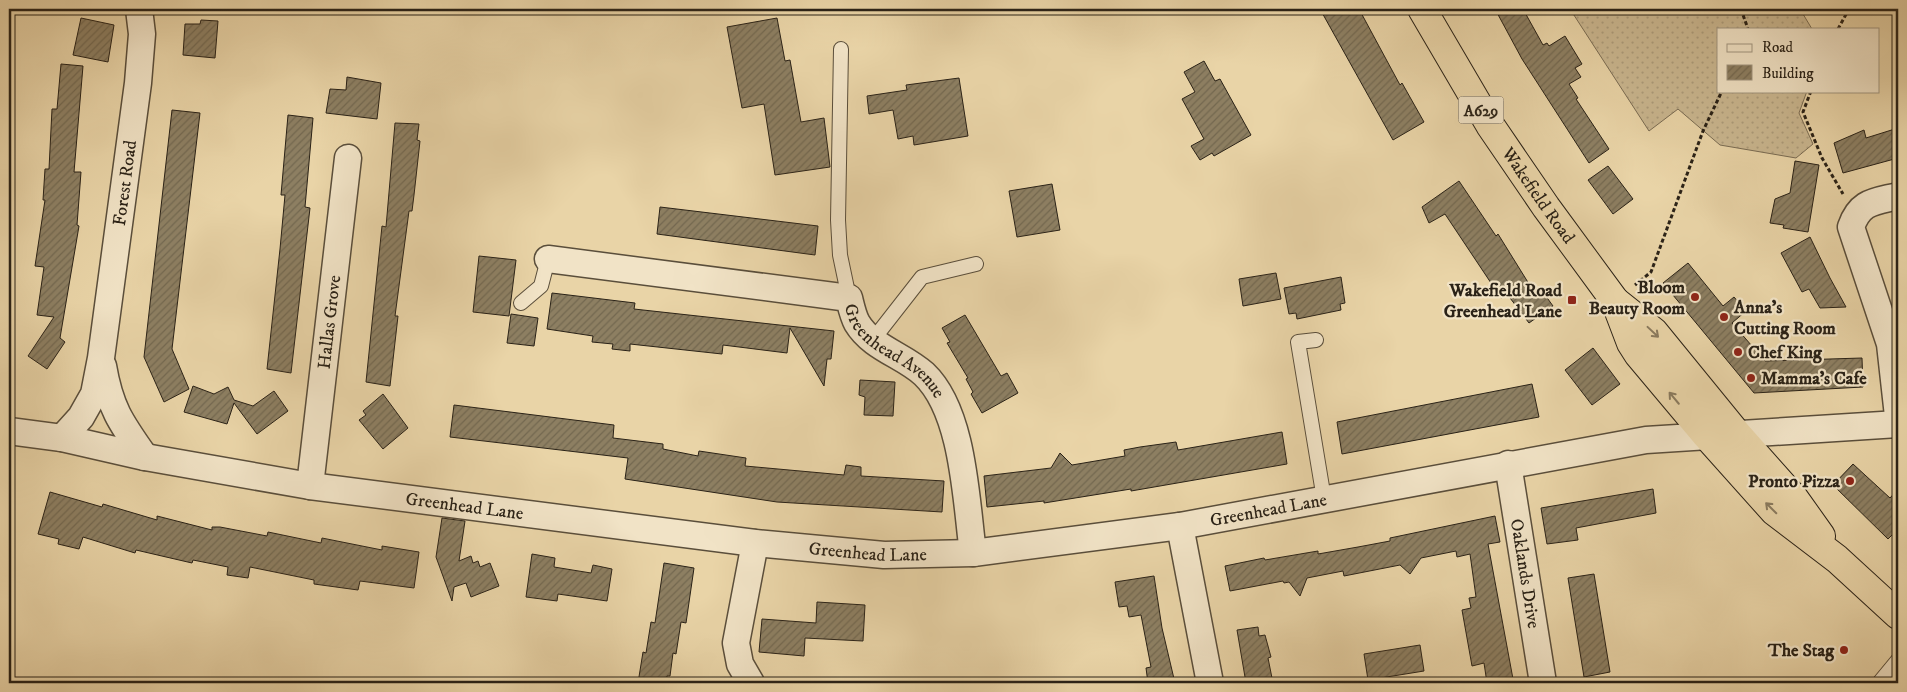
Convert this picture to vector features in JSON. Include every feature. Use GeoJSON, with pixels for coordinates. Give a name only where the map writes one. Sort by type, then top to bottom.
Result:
{"type":"FeatureCollection","features":[{"type":"Feature","properties":{"kind":"highway","name":"Wakefield Road"},"geometry":{"type":"LineString","coordinates":[[1422,9],[1490,124],[1546,207],[1615,302],[1638,354],[1706,435],[1774,511],[1837,559],[1898,615]]}},
{"type":"Feature","properties":{"kind":"highway","name":"Wakefield Road"},"geometry":{"type":"LineString","coordinates":[[1615,302],[1654,332],[1738,435],[1794,498],[1837,559]]}},
{"type":"Feature","properties":{"kind":"street","name":"Forest Road"},"geometry":{"type":"LineString","coordinates":[[62,438],[81,417],[94,394],[101,358],[138,84],[142,34],[139,9]]}},
{"type":"Feature","properties":{"kind":"street","name":"Hallas Grove"},"geometry":{"type":"LineString","coordinates":[[310,486],[348,158]]}},
{"type":"Feature","properties":{"kind":"street"},"geometry":{"type":"LineString","coordinates":[[1898,196],[1867,204],[1855,213],[1851,227],[1890,344],[1898,416]]}},
{"type":"Feature","properties":{"kind":"street","name":"Greenhead Avenue"},"geometry":{"type":"LineString","coordinates":[[548,260],[849,298],[857,323],[872,341],[924,375],[941,399],[952,426],[960,460],[973,553]]}},
{"type":"Feature","properties":{"kind":"street","name":"Forest Road"},"geometry":{"type":"LineString","coordinates":[[101,358],[107,389],[117,418],[145,457]]}},
{"type":"Feature","properties":{"kind":"street","name":"Greenhead Lane"},"geometry":{"type":"LineString","coordinates":[[18,433],[62,438],[145,457],[310,486],[755,543],[884,555],[973,553],[1180,526],[1646,440],[1898,424]]}},
{"type":"Feature","properties":{"kind":"street","name":"Oaklands Drive"},"geometry":{"type":"LineString","coordinates":[[1508,464],[1543,683]]}},
{"type":"Feature","properties":{"kind":"street"},"geometry":{"type":"LineString","coordinates":[[1180,526],[1210,683]]}},
{"type":"Feature","properties":{"kind":"street"},"geometry":{"type":"LineString","coordinates":[[751,683],[740,664],[736,643],[755,543]]}},
{"type":"Feature","properties":{"kind":"lane"},"geometry":{"type":"LineString","coordinates":[[841,49],[838,220],[840,255],[849,298]]}},
{"type":"Feature","properties":{"kind":"lane"},"geometry":{"type":"LineString","coordinates":[[522,303],[542,286],[548,260]]}},
{"type":"Feature","properties":{"kind":"lane"},"geometry":{"type":"LineString","coordinates":[[872,341],[922,277],[976,264]]}},
{"type":"Feature","properties":{"kind":"lane"},"geometry":{"type":"LineString","coordinates":[[1316,340],[1298,342],[1324,499]]}},
{"type":"Feature","properties":{"kind":"lane"},"geometry":{"type":"LineString","coordinates":[[1879,683],[1898,660]]}},
{"type":"Feature","properties":{"kind":"path"},"geometry":{"type":"LineString","coordinates":[[1741,9],[1748,28]]}},
{"type":"Feature","properties":{"kind":"path"},"geometry":{"type":"LineString","coordinates":[[1839,28],[1849,9]]}},
{"type":"Feature","properties":{"kind":"path"},"geometry":{"type":"LineString","coordinates":[[1615,302],[1651,272],[1703,131],[1722,92]]}},
{"type":"Feature","properties":{"kind":"path"},"geometry":{"type":"LineString","coordinates":[[1811,92],[1803,112],[1822,158],[1855,213]]}},
{"type":"Feature","properties":{"kind":"shaded area"},"geometry":{"type":"Polygon","coordinates":[[[1570,9],[1800,9],[1811,28],[1717,28],[1717,92],[1807,92],[1799,113],[1813,144],[1796,158],[1720,145],[1678,109],[1649,131],[1570,9]]]}},
{"type":"Feature","properties":{"kind":"building"},"geometry":{"type":"Polygon","coordinates":[[[1320,9],[1359,9],[1400,85],[1402,83],[1424,122],[1393,140],[1320,9]]]}},
{"type":"Feature","properties":{"kind":"building"},"geometry":{"type":"Polygon","coordinates":[[[1495,9],[1523,9],[1543,45],[1547,43],[1549,46],[1565,36],[1582,64],[1575,68],[1581,77],[1569,84],[1578,98],[1576,99],[1609,149],[1589,163],[1522,59],[1495,9]]]}},
{"type":"Feature","properties":{"kind":"building"},"geometry":{"type":"Polygon","coordinates":[[[81,18],[114,25],[108,62],[73,55],[81,18]]]}},
{"type":"Feature","properties":{"kind":"building"},"geometry":{"type":"Polygon","coordinates":[[[777,18],[785,61],[790,60],[801,122],[824,118],[830,167],[775,175],[764,104],[742,108],[727,27],[777,18]]]}},
{"type":"Feature","properties":{"kind":"building"},"geometry":{"type":"Polygon","coordinates":[[[201,20],[218,21],[215,58],[183,55],[185,24],[200,24],[201,20]]]}},
{"type":"Feature","properties":{"kind":"building"},"geometry":{"type":"Polygon","coordinates":[[[1204,61],[1215,81],[1220,79],[1251,135],[1214,156],[1212,153],[1200,160],[1191,146],[1204,139],[1182,99],[1195,92],[1184,72],[1204,61]]]}},
{"type":"Feature","properties":{"kind":"building"},"geometry":{"type":"Polygon","coordinates":[[[61,64],[83,66],[74,172],[81,172],[77,225],[79,226],[60,338],[65,342],[47,369],[28,356],[54,317],[37,315],[44,267],[35,266],[45,200],[43,200],[45,169],[49,169],[52,109],[57,109],[61,64]]]}},
{"type":"Feature","properties":{"kind":"building"},"geometry":{"type":"Polygon","coordinates":[[[347,77],[381,83],[377,119],[326,113],[330,89],[346,90],[347,77]]]}},
{"type":"Feature","properties":{"kind":"building"},"geometry":{"type":"Polygon","coordinates":[[[959,78],[968,136],[914,145],[913,136],[898,139],[893,110],[869,114],[867,96],[907,90],[906,85],[959,78]]]}},
{"type":"Feature","properties":{"kind":"building"},"geometry":{"type":"Polygon","coordinates":[[[172,110],[200,113],[172,349],[189,389],[164,402],[144,357],[172,110]]]}},
{"type":"Feature","properties":{"kind":"building"},"geometry":{"type":"Polygon","coordinates":[[[288,115],[313,118],[305,207],[310,208],[291,373],[267,369],[285,195],[281,195],[288,115]]]}},
{"type":"Feature","properties":{"kind":"building"},"geometry":{"type":"Polygon","coordinates":[[[395,123],[419,124],[417,140],[420,141],[412,211],[409,211],[395,316],[398,316],[390,386],[366,382],[382,226],[386,227],[395,123]]]}},
{"type":"Feature","properties":{"kind":"building"},"geometry":{"type":"Polygon","coordinates":[[[1898,128],[1898,158],[1843,173],[1834,143],[1864,130],[1866,138],[1898,128]]]}},
{"type":"Feature","properties":{"kind":"building"},"geometry":{"type":"Polygon","coordinates":[[[1795,161],[1819,165],[1808,232],[1783,228],[1784,225],[1770,223],[1775,199],[1790,193],[1795,161]]]}},
{"type":"Feature","properties":{"kind":"building"},"geometry":{"type":"Polygon","coordinates":[[[1608,166],[1633,199],[1613,214],[1588,180],[1608,166]]]}},
{"type":"Feature","properties":{"kind":"building"},"geometry":{"type":"Polygon","coordinates":[[[1459,181],[1496,236],[1498,234],[1534,292],[1540,288],[1553,306],[1529,323],[1507,294],[1501,298],[1445,214],[1429,223],[1422,207],[1459,181]]]}},
{"type":"Feature","properties":{"kind":"building"},"geometry":{"type":"Polygon","coordinates":[[[1052,184],[1060,230],[1017,237],[1009,191],[1052,184]]]}},
{"type":"Feature","properties":{"kind":"building"},"geometry":{"type":"Polygon","coordinates":[[[660,207],[818,226],[815,255],[657,234],[660,207]]]}},
{"type":"Feature","properties":{"kind":"building"},"geometry":{"type":"Polygon","coordinates":[[[1810,237],[1846,307],[1820,308],[1809,289],[1802,292],[1781,253],[1810,237]]]}},
{"type":"Feature","properties":{"kind":"building"},"geometry":{"type":"Polygon","coordinates":[[[479,256],[516,260],[509,316],[473,312],[479,256]]]}},
{"type":"Feature","properties":{"kind":"building"},"geometry":{"type":"Polygon","coordinates":[[[1688,263],[1723,306],[1734,297],[1746,311],[1732,323],[1765,361],[1862,358],[1863,387],[1754,393],[1663,283],[1688,263]]]}},
{"type":"Feature","properties":{"kind":"building"},"geometry":{"type":"Polygon","coordinates":[[[1276,273],[1281,299],[1243,306],[1239,279],[1276,273]]]}},
{"type":"Feature","properties":{"kind":"building"},"geometry":{"type":"Polygon","coordinates":[[[1341,277],[1345,303],[1340,304],[1341,310],[1297,319],[1296,313],[1289,314],[1284,288],[1341,277]]]}},
{"type":"Feature","properties":{"kind":"building"},"geometry":{"type":"Polygon","coordinates":[[[552,293],[635,303],[634,309],[834,331],[831,359],[827,359],[824,386],[790,328],[787,353],[723,345],[722,354],[630,344],[630,351],[612,349],[613,344],[592,342],[593,336],[547,329],[552,293]]]}},
{"type":"Feature","properties":{"kind":"building"},"geometry":{"type":"Polygon","coordinates":[[[511,314],[538,318],[534,346],[507,343],[511,314]]]}},
{"type":"Feature","properties":{"kind":"building"},"geometry":{"type":"Polygon","coordinates":[[[965,315],[1001,376],[1007,373],[1018,393],[982,413],[971,394],[973,392],[966,379],[968,378],[947,343],[950,342],[942,328],[965,315]]]}},
{"type":"Feature","properties":{"kind":"building"},"geometry":{"type":"Polygon","coordinates":[[[1593,348],[1620,384],[1592,405],[1565,370],[1593,348]]]}},
{"type":"Feature","properties":{"kind":"building"},"geometry":{"type":"Polygon","coordinates":[[[860,380],[895,382],[893,416],[864,415],[865,397],[859,395],[860,380]]]}},
{"type":"Feature","properties":{"kind":"building"},"geometry":{"type":"Polygon","coordinates":[[[1532,384],[1539,417],[1342,454],[1337,422],[1532,384]]]}},
{"type":"Feature","properties":{"kind":"building"},"geometry":{"type":"Polygon","coordinates":[[[193,386],[214,394],[228,387],[234,400],[253,406],[274,391],[288,411],[257,434],[234,403],[227,424],[184,412],[193,386]]]}},
{"type":"Feature","properties":{"kind":"building"},"geometry":{"type":"Polygon","coordinates":[[[383,394],[408,428],[383,449],[359,420],[366,415],[363,411],[383,394]]]}},
{"type":"Feature","properties":{"kind":"building"},"geometry":{"type":"Polygon","coordinates":[[[454,405],[614,425],[613,438],[663,444],[663,449],[698,456],[699,451],[746,458],[745,466],[844,475],[846,465],[861,467],[861,476],[944,481],[942,512],[777,502],[625,479],[628,458],[450,437],[454,405]]]}},
{"type":"Feature","properties":{"kind":"building"},"geometry":{"type":"Polygon","coordinates":[[[1282,432],[1287,464],[1131,491],[1131,489],[1044,503],[1044,501],[987,507],[984,476],[1051,468],[1060,453],[1072,465],[1125,456],[1124,450],[1140,447],[1176,442],[1178,450],[1282,432]]]}},
{"type":"Feature","properties":{"kind":"building"},"geometry":{"type":"Polygon","coordinates":[[[1853,464],[1890,498],[1898,489],[1898,529],[1888,539],[1833,485],[1853,464]]]}},
{"type":"Feature","properties":{"kind":"building"},"geometry":{"type":"Polygon","coordinates":[[[1653,489],[1656,513],[1576,528],[1578,540],[1547,544],[1541,508],[1653,489]]]}},
{"type":"Feature","properties":{"kind":"building"},"geometry":{"type":"Polygon","coordinates":[[[50,492],[102,507],[103,504],[157,520],[157,516],[212,530],[212,527],[220,527],[267,536],[268,532],[321,543],[322,538],[382,550],[382,546],[419,552],[414,588],[360,581],[358,590],[314,584],[314,580],[250,567],[248,578],[227,575],[228,567],[193,560],[192,563],[136,550],[135,553],[83,537],[79,549],[58,544],[59,539],[38,534],[50,492]]]}},
{"type":"Feature","properties":{"kind":"building"},"geometry":{"type":"Polygon","coordinates":[[[1495,516],[1500,542],[1488,544],[1513,679],[1487,683],[1484,663],[1472,666],[1462,610],[1471,608],[1469,598],[1476,597],[1470,554],[1457,557],[1456,551],[1421,558],[1410,574],[1400,565],[1344,576],[1343,571],[1307,578],[1300,596],[1289,582],[1284,583],[1283,581],[1230,591],[1225,566],[1264,558],[1265,560],[1318,551],[1318,554],[1358,547],[1390,541],[1390,538],[1495,516]]]}},
{"type":"Feature","properties":{"kind":"building"},"geometry":{"type":"Polygon","coordinates":[[[442,518],[465,521],[459,561],[471,556],[473,563],[478,561],[480,567],[490,563],[499,586],[471,597],[466,583],[454,587],[452,601],[436,557],[442,518]]]}},
{"type":"Feature","properties":{"kind":"building"},"geometry":{"type":"Polygon","coordinates":[[[532,554],[555,558],[554,567],[591,573],[593,565],[612,569],[607,601],[558,594],[557,601],[526,597],[532,554]]]}},
{"type":"Feature","properties":{"kind":"building"},"geometry":{"type":"Polygon","coordinates":[[[664,563],[694,568],[686,623],[681,622],[676,654],[673,653],[670,676],[667,676],[666,683],[638,683],[643,652],[646,653],[651,622],[655,623],[664,563]]]}},
{"type":"Feature","properties":{"kind":"building"},"geometry":{"type":"Polygon","coordinates":[[[1594,574],[1610,672],[1584,677],[1568,578],[1594,574]]]}},
{"type":"Feature","properties":{"kind":"building"},"geometry":{"type":"Polygon","coordinates":[[[1154,576],[1162,628],[1175,683],[1148,683],[1146,668],[1151,667],[1141,615],[1129,617],[1127,606],[1119,607],[1115,582],[1154,576]]]}},
{"type":"Feature","properties":{"kind":"building"},"geometry":{"type":"Polygon","coordinates":[[[817,602],[865,605],[863,641],[805,638],[804,656],[759,652],[762,619],[816,623],[817,602]]]}},
{"type":"Feature","properties":{"kind":"building"},"geometry":{"type":"Polygon","coordinates":[[[1258,627],[1259,636],[1265,635],[1271,657],[1268,658],[1273,683],[1246,683],[1237,630],[1258,627]]]}},
{"type":"Feature","properties":{"kind":"building"},"geometry":{"type":"Polygon","coordinates":[[[1420,645],[1424,671],[1368,680],[1364,654],[1420,645]]]}},
{"type":"Feature","properties":{"kind":"place","name":"Bloom Beauty Room"},"geometry":{"type":"Point","coordinates":[1695,297]}},
{"type":"Feature","properties":{"kind":"place","name":"Wakefield Road Greenhead Lane"},"geometry":{"type":"Point","coordinates":[1572,300]}},
{"type":"Feature","properties":{"kind":"place","name":"Anna's Cutting Room"},"geometry":{"type":"Point","coordinates":[1724,317]}},
{"type":"Feature","properties":{"kind":"place","name":"Chef King"},"geometry":{"type":"Point","coordinates":[1738,352]}},
{"type":"Feature","properties":{"kind":"place","name":"Mamma's Cafe"},"geometry":{"type":"Point","coordinates":[1751,378]}},
{"type":"Feature","properties":{"kind":"place","name":"Pronto Pizza"},"geometry":{"type":"Point","coordinates":[1850,481]}},
{"type":"Feature","properties":{"kind":"place","name":"The Stag"},"geometry":{"type":"Point","coordinates":[1844,650]}}]}
